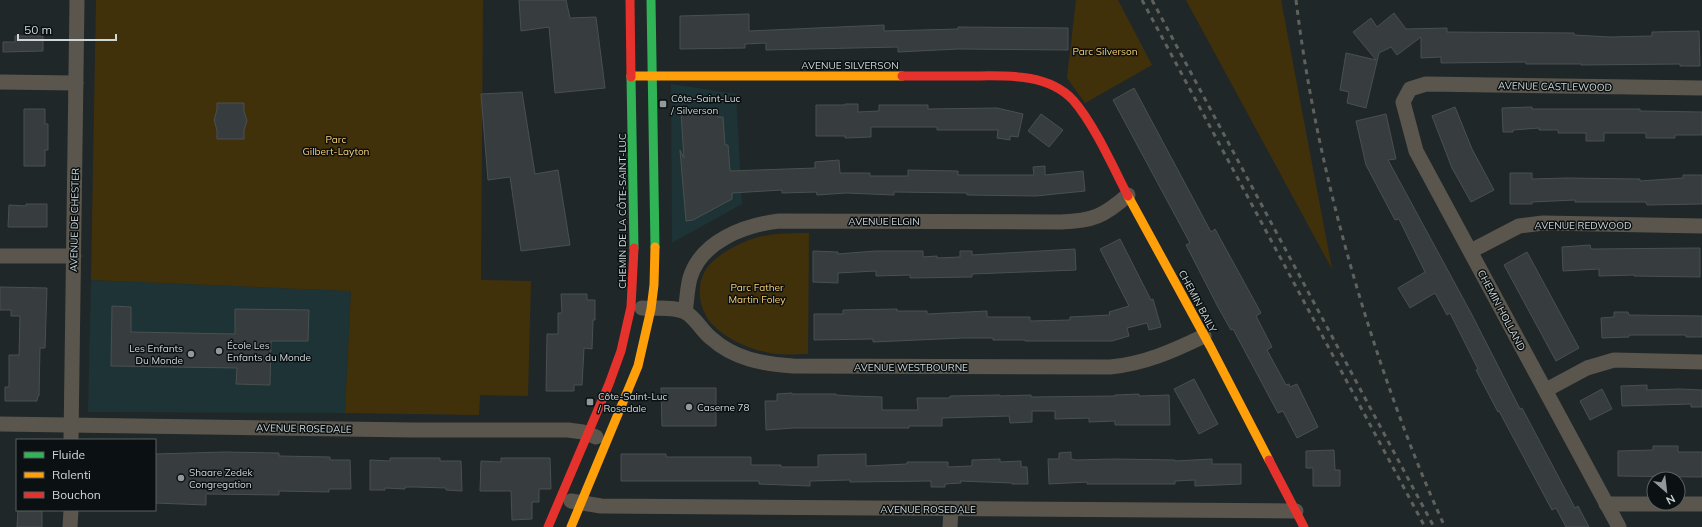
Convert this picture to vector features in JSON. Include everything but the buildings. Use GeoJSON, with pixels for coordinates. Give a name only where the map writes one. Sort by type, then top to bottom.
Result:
{"type":"FeatureCollection","features":[{"type":"Feature","properties":{"kind":"main road","name":"CHEMIN DE LA CÔTE-SAINT-LUC"},"geometry":{"type":"LineString","coordinates":[[548,527],[588,434],[619,356],[631,307],[634,261],[630,0]]}},
{"type":"Feature","properties":{"kind":"main road"},"geometry":{"type":"LineString","coordinates":[[571,527],[638,366],[651,309],[655,266],[651,0]]}},
{"type":"Feature","properties":{"kind":"main road","name":"AVENUE SILVERSON"},"geometry":{"type":"LineString","coordinates":[[631,76],[1011,76],[1032,78],[1049,83],[1064,92]]}},
{"type":"Feature","properties":{"kind":"main road","name":"CHEMIN BAILY"},"geometry":{"type":"LineString","coordinates":[[1064,92],[1077,104],[1128,195],[1304,527]]}},
{"type":"Feature","properties":{"kind":"street","name":"AVENUE DE CHESTER"},"geometry":{"type":"LineString","coordinates":[[71,439],[77,0]]}},
{"type":"Feature","properties":{"kind":"street"},"geometry":{"type":"LineString","coordinates":[[0,82],[76,83]]}},
{"type":"Feature","properties":{"kind":"street","name":"AVENUE CASTLEWOOD"},"geometry":{"type":"LineString","coordinates":[[1410,89],[1426,84],[1702,88]]}},
{"type":"Feature","properties":{"kind":"street","name":"CHEMIN HOLLAND"},"geometry":{"type":"LineString","coordinates":[[1410,89],[1403,102],[1416,151],[1619,527]]}},
{"type":"Feature","properties":{"kind":"street","name":"AVENUE ELGIN"},"geometry":{"type":"LineString","coordinates":[[685,312],[690,278],[702,256],[721,241],[746,228],[762,223],[779,220],[1082,221],[1100,216],[1113,208],[1128,195]]}},
{"type":"Feature","properties":{"kind":"street","name":"AVENUE REDWOOD"},"geometry":{"type":"LineString","coordinates":[[1471,252],[1519,226],[1543,223],[1702,226]]}},
{"type":"Feature","properties":{"kind":"street"},"geometry":{"type":"LineString","coordinates":[[0,256],[74,256]]}},
{"type":"Feature","properties":{"kind":"street"},"geometry":{"type":"LineString","coordinates":[[631,307],[675,309],[685,312]]}},
{"type":"Feature","properties":{"kind":"street","name":"AVENUE WESTBOURNE"},"geometry":{"type":"LineString","coordinates":[[685,312],[712,339],[735,354],[768,364],[793,366],[1110,368],[1154,359],[1204,336]]}},
{"type":"Feature","properties":{"kind":"street"},"geometry":{"type":"LineString","coordinates":[[1546,390],[1587,368],[1614,360],[1702,362]]}},
{"type":"Feature","properties":{"kind":"street","name":"AVENUE ROSEDALE"},"geometry":{"type":"LineString","coordinates":[[0,424],[421,430],[568,430],[607,440]]}},
{"type":"Feature","properties":{"kind":"street","name":"AVENUE ROSEDALE"},"geometry":{"type":"LineString","coordinates":[[561,498],[601,506],[1296,511]]}},
{"type":"Feature","properties":{"kind":"street"},"geometry":{"type":"LineString","coordinates":[[1606,504],[1702,504]]}},
{"type":"Feature","properties":{"kind":"street"},"geometry":{"type":"LineString","coordinates":[[950,527],[951,509]]}},
{"type":"Feature","properties":{"kind":"street"},"geometry":{"type":"LineString","coordinates":[[70,527],[71,511]]}},
{"type":"Feature","properties":{"kind":"shaded area"},"geometry":{"type":"Polygon","coordinates":[[[671,84],[736,94],[742,204],[672,243],[671,84]]]}},
{"type":"Feature","properties":{"kind":"shaded area","name":"École Les Enfants du Monde"},"geometry":{"type":"Polygon","coordinates":[[[91,280],[351,291],[345,413],[88,412],[91,280]]]}},
{"type":"Feature","properties":{"kind":"green space","name":"Parc Gilbert-Layton"},"geometry":{"type":"Polygon","coordinates":[[[96,0],[483,0],[481,280],[531,281],[528,396],[480,395],[479,415],[345,413],[351,291],[91,280],[96,0]]]}},
{"type":"Feature","properties":{"kind":"green space","name":"Parc Silverson"},"geometry":{"type":"Polygon","coordinates":[[[1076,0],[1118,0],[1152,65],[1085,103],[1067,78],[1076,0]]]}},
{"type":"Feature","properties":{"kind":"green space"},"geometry":{"type":"Polygon","coordinates":[[[1186,0],[1281,0],[1332,269],[1186,0]]]}},
{"type":"Feature","properties":{"kind":"green space","name":"Parc Father Martin Foley"},"geometry":{"type":"Polygon","coordinates":[[[809,233],[808,354],[767,353],[734,341],[709,321],[700,300],[700,285],[709,265],[728,250],[758,237],[777,234],[809,233]]]}},
{"type":"Feature","properties":{"kind":"railway"},"geometry":{"type":"LineString","coordinates":[[1142,0],[1425,527]]}},
{"type":"Feature","properties":{"kind":"railway"},"geometry":{"type":"LineString","coordinates":[[1152,0],[1434,527]]}},
{"type":"Feature","properties":{"kind":"railway"},"geometry":{"type":"LineString","coordinates":[[1296,0],[1310,92],[1340,228],[1380,361],[1418,466],[1445,527]]}},
{"type":"Feature","properties":{"kind":"traffic: fast"},"geometry":{"type":"LineString","coordinates":[[651,0],[655,247]]}},
{"type":"Feature","properties":{"kind":"traffic: fast"},"geometry":{"type":"LineString","coordinates":[[631,77],[634,248]]}},
{"type":"Feature","properties":{"kind":"traffic: slow"},"geometry":{"type":"LineString","coordinates":[[631,76],[902,76]]}},
{"type":"Feature","properties":{"kind":"traffic: slow"},"geometry":{"type":"LineString","coordinates":[[1128,196],[1210,346],[1269,460]]}},
{"type":"Feature","properties":{"kind":"traffic: slow"},"geometry":{"type":"LineString","coordinates":[[571,527],[638,366],[651,309],[654,285],[655,247]]}},
{"type":"Feature","properties":{"kind":"traffic: jam"},"geometry":{"type":"LineString","coordinates":[[630,0],[631,77]]}},
{"type":"Feature","properties":{"kind":"traffic: jam"},"geometry":{"type":"LineString","coordinates":[[902,76],[1010,76],[1038,80],[1051,84],[1063,91],[1081,110],[1103,146],[1128,196]]}},
{"type":"Feature","properties":{"kind":"traffic: jam"},"geometry":{"type":"LineString","coordinates":[[548,527],[609,384],[621,351],[631,307],[634,248]]}},
{"type":"Feature","properties":{"kind":"traffic: jam"},"geometry":{"type":"LineString","coordinates":[[1269,460],[1304,527]]}},
{"type":"Feature","properties":{"kind":"place","name":"Côte-Saint-Luc / Silverson"},"geometry":{"type":"Point","coordinates":[663,104]}},
{"type":"Feature","properties":{"kind":"place","name":"École Les Enfants du Monde"},"geometry":{"type":"Point","coordinates":[219,351]}},
{"type":"Feature","properties":{"kind":"place","name":"Les Enfants Du Monde"},"geometry":{"type":"Point","coordinates":[191,354]}},
{"type":"Feature","properties":{"kind":"place","name":"Côte-Saint-Luc / Rosedale"},"geometry":{"type":"Point","coordinates":[590,402]}},
{"type":"Feature","properties":{"kind":"place","name":"Caserne 78"},"geometry":{"type":"Point","coordinates":[689,407]}},
{"type":"Feature","properties":{"kind":"place","name":"Shaare Zedek Congregation"},"geometry":{"type":"Point","coordinates":[181,478]}}]}
